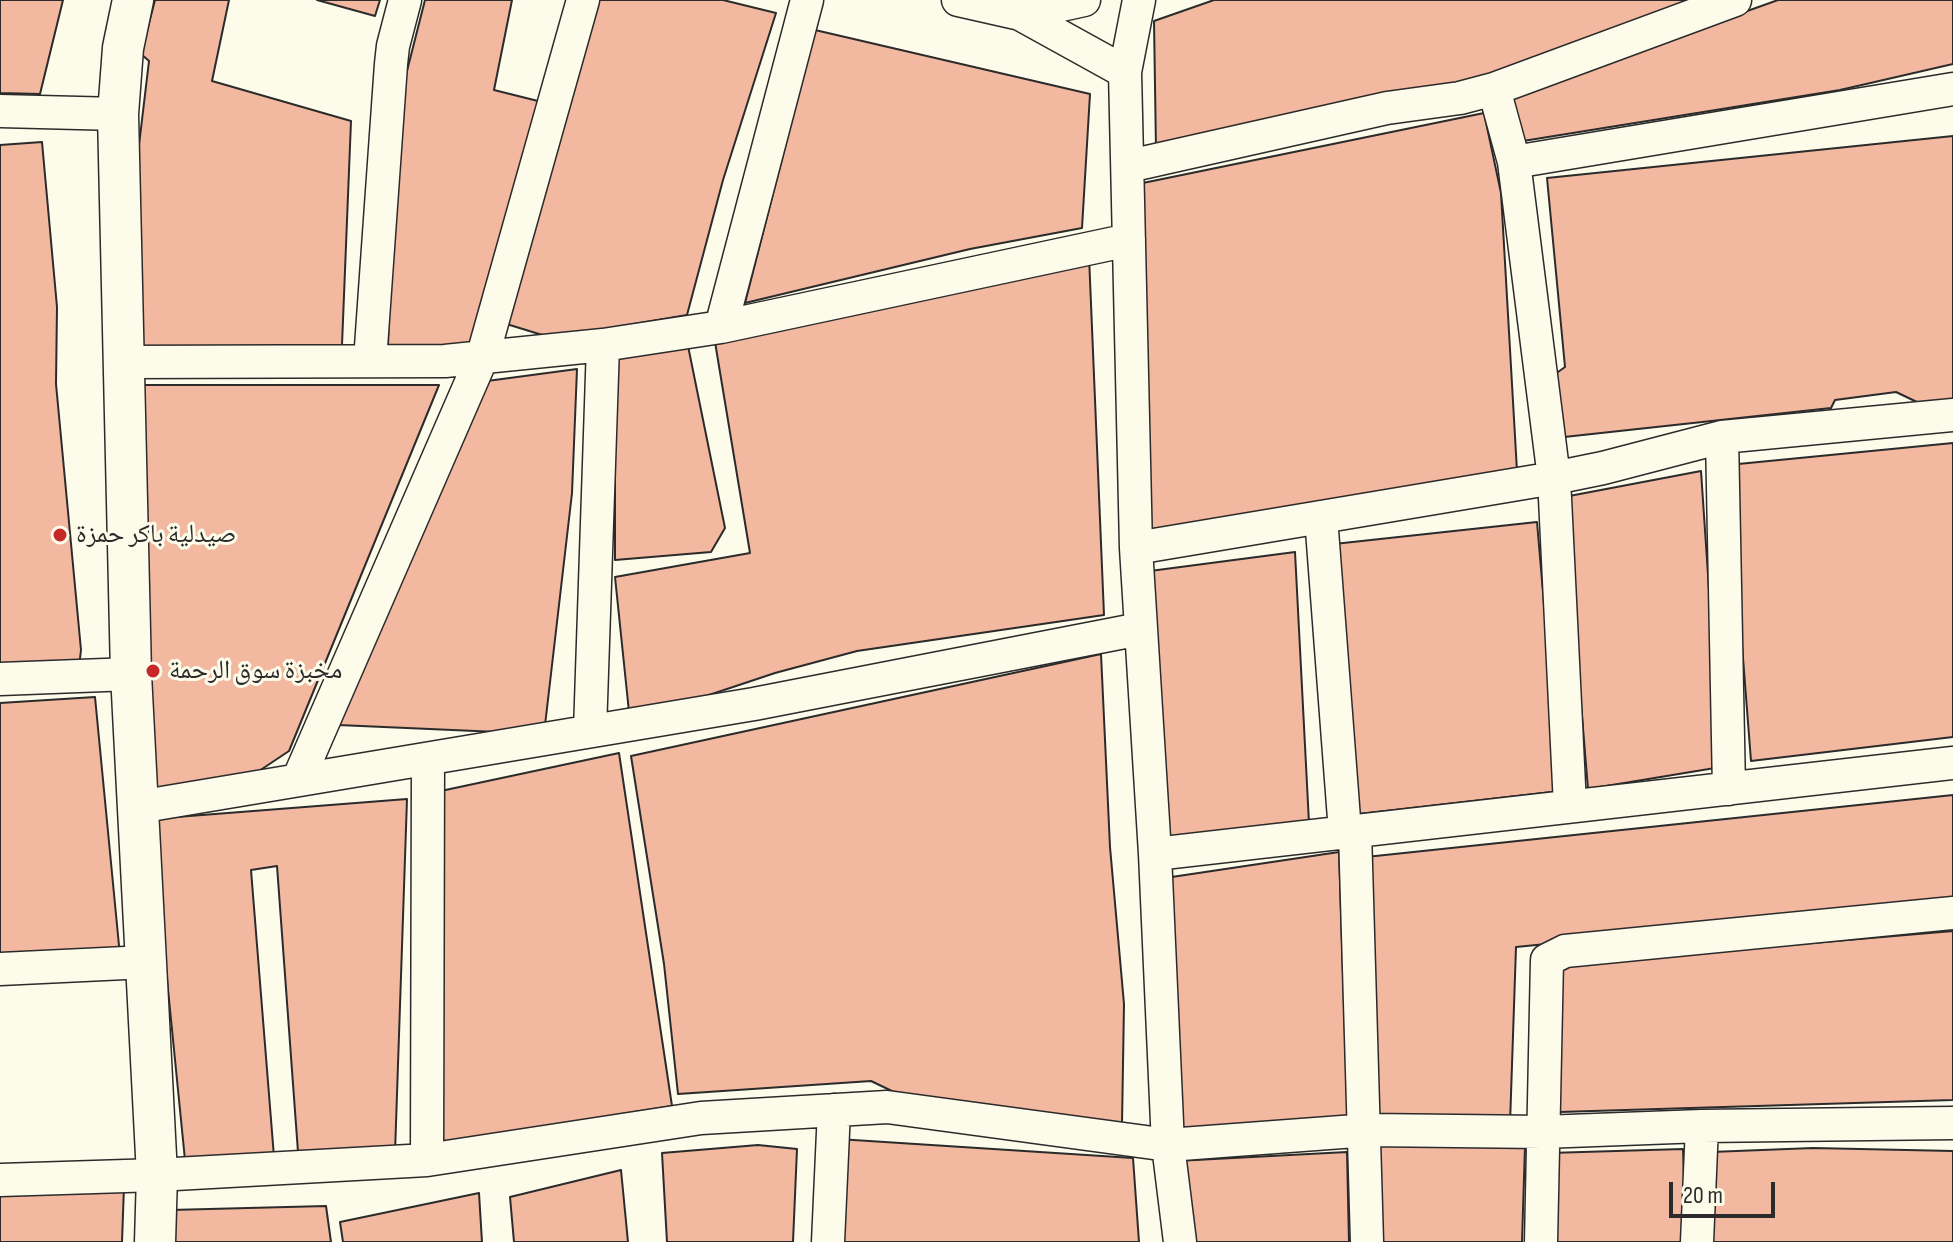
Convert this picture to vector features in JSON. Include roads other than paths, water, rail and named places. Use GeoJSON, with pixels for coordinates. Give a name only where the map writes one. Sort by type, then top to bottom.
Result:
{"type":"FeatureCollection","features":[{"type":"Feature","properties":{"kind":"street"},"geometry":{"type":"LineString","coordinates":[[133,0],[123,48],[118,114],[131,674],[157,1175],[155,1242]]}},
{"type":"Feature","properties":{"kind":"street"},"geometry":{"type":"LineString","coordinates":[[370,361],[391,64],[405,0]]}},
{"type":"Feature","properties":{"kind":"street"},"geometry":{"type":"LineString","coordinates":[[298,780],[483,355],[583,0]]}},
{"type":"Feature","properties":{"kind":"street"},"geometry":{"type":"LineString","coordinates":[[721,327],[807,0]]}},
{"type":"Feature","properties":{"kind":"street"},"geometry":{"type":"LineString","coordinates":[[958,0],[1020,14],[1125,72]]}},
{"type":"Feature","properties":{"kind":"street"},"geometry":{"type":"LineString","coordinates":[[1020,14],[1084,0]]}},
{"type":"Feature","properties":{"kind":"street"},"geometry":{"type":"LineString","coordinates":[[1139,0],[1125,72],[1136,548],[1155,854],[1168,1145],[1180,1242]]}},
{"type":"Feature","properties":{"kind":"street"},"geometry":{"type":"LineString","coordinates":[[1129,166],[1387,108],[1460,98],[1494,89],[1735,0]]}},
{"type":"Feature","properties":{"kind":"street"},"geometry":{"type":"LineString","coordinates":[[1494,89],[1514,162],[1554,478],[1570,806]]}},
{"type":"Feature","properties":{"kind":"street"},"geometry":{"type":"LineString","coordinates":[[1514,162],[1953,89]]}},
{"type":"Feature","properties":{"kind":"street"},"geometry":{"type":"LineString","coordinates":[[0,111],[118,114]]}},
{"type":"Feature","properties":{"kind":"street"},"geometry":{"type":"LineString","coordinates":[[123,362],[445,361],[603,345],[721,327],[1129,240]]}},
{"type":"Feature","properties":{"kind":"street"},"geometry":{"type":"LineString","coordinates":[[590,731],[603,345]]}},
{"type":"Feature","properties":{"kind":"street"},"geometry":{"type":"LineString","coordinates":[[1136,548],[1554,478],[1722,437],[1953,415]]}},
{"type":"Feature","properties":{"kind":"street"},"geometry":{"type":"LineString","coordinates":[[1722,437],[1729,789]]}},
{"type":"Feature","properties":{"kind":"street"},"geometry":{"type":"LineString","coordinates":[[1321,517],[1350,832],[1367,1242]]}},
{"type":"Feature","properties":{"kind":"street"},"geometry":{"type":"LineString","coordinates":[[138,807],[754,704],[1140,629]]}},
{"type":"Feature","properties":{"kind":"street"},"geometry":{"type":"LineString","coordinates":[[0,679],[131,674]]}},
{"type":"Feature","properties":{"kind":"street"},"geometry":{"type":"LineString","coordinates":[[427,1160],[428,759]]}},
{"type":"Feature","properties":{"kind":"street"},"geometry":{"type":"LineString","coordinates":[[1155,854],[1953,763]]}},
{"type":"Feature","properties":{"kind":"street"},"geometry":{"type":"LineString","coordinates":[[1541,1242],[1547,960],[1553,955],[1565,951],[1953,913]]}},
{"type":"Feature","properties":{"kind":"street"},"geometry":{"type":"LineString","coordinates":[[0,969],[146,962]]}},
{"type":"Feature","properties":{"kind":"street"},"geometry":{"type":"LineString","coordinates":[[0,1180],[427,1160],[701,1118],[887,1107],[1168,1145],[1364,1130],[1542,1132],[1702,1126],[1953,1123]]}},
{"type":"Feature","properties":{"kind":"street"},"geometry":{"type":"LineString","coordinates":[[828,1242],[834,1110]]}},
{"type":"Feature","properties":{"kind":"street"},"geometry":{"type":"LineString","coordinates":[[1697,1242],[1702,1126]]}},
{"type":"Feature","properties":{"kind":"place","name":"صيدلية باكر حمزة"},"geometry":{"type":"Point","coordinates":[60,535]}},
{"type":"Feature","properties":{"kind":"place","name":"مخبزة سوق الرحمة"},"geometry":{"type":"Point","coordinates":[153,671]}}]}
